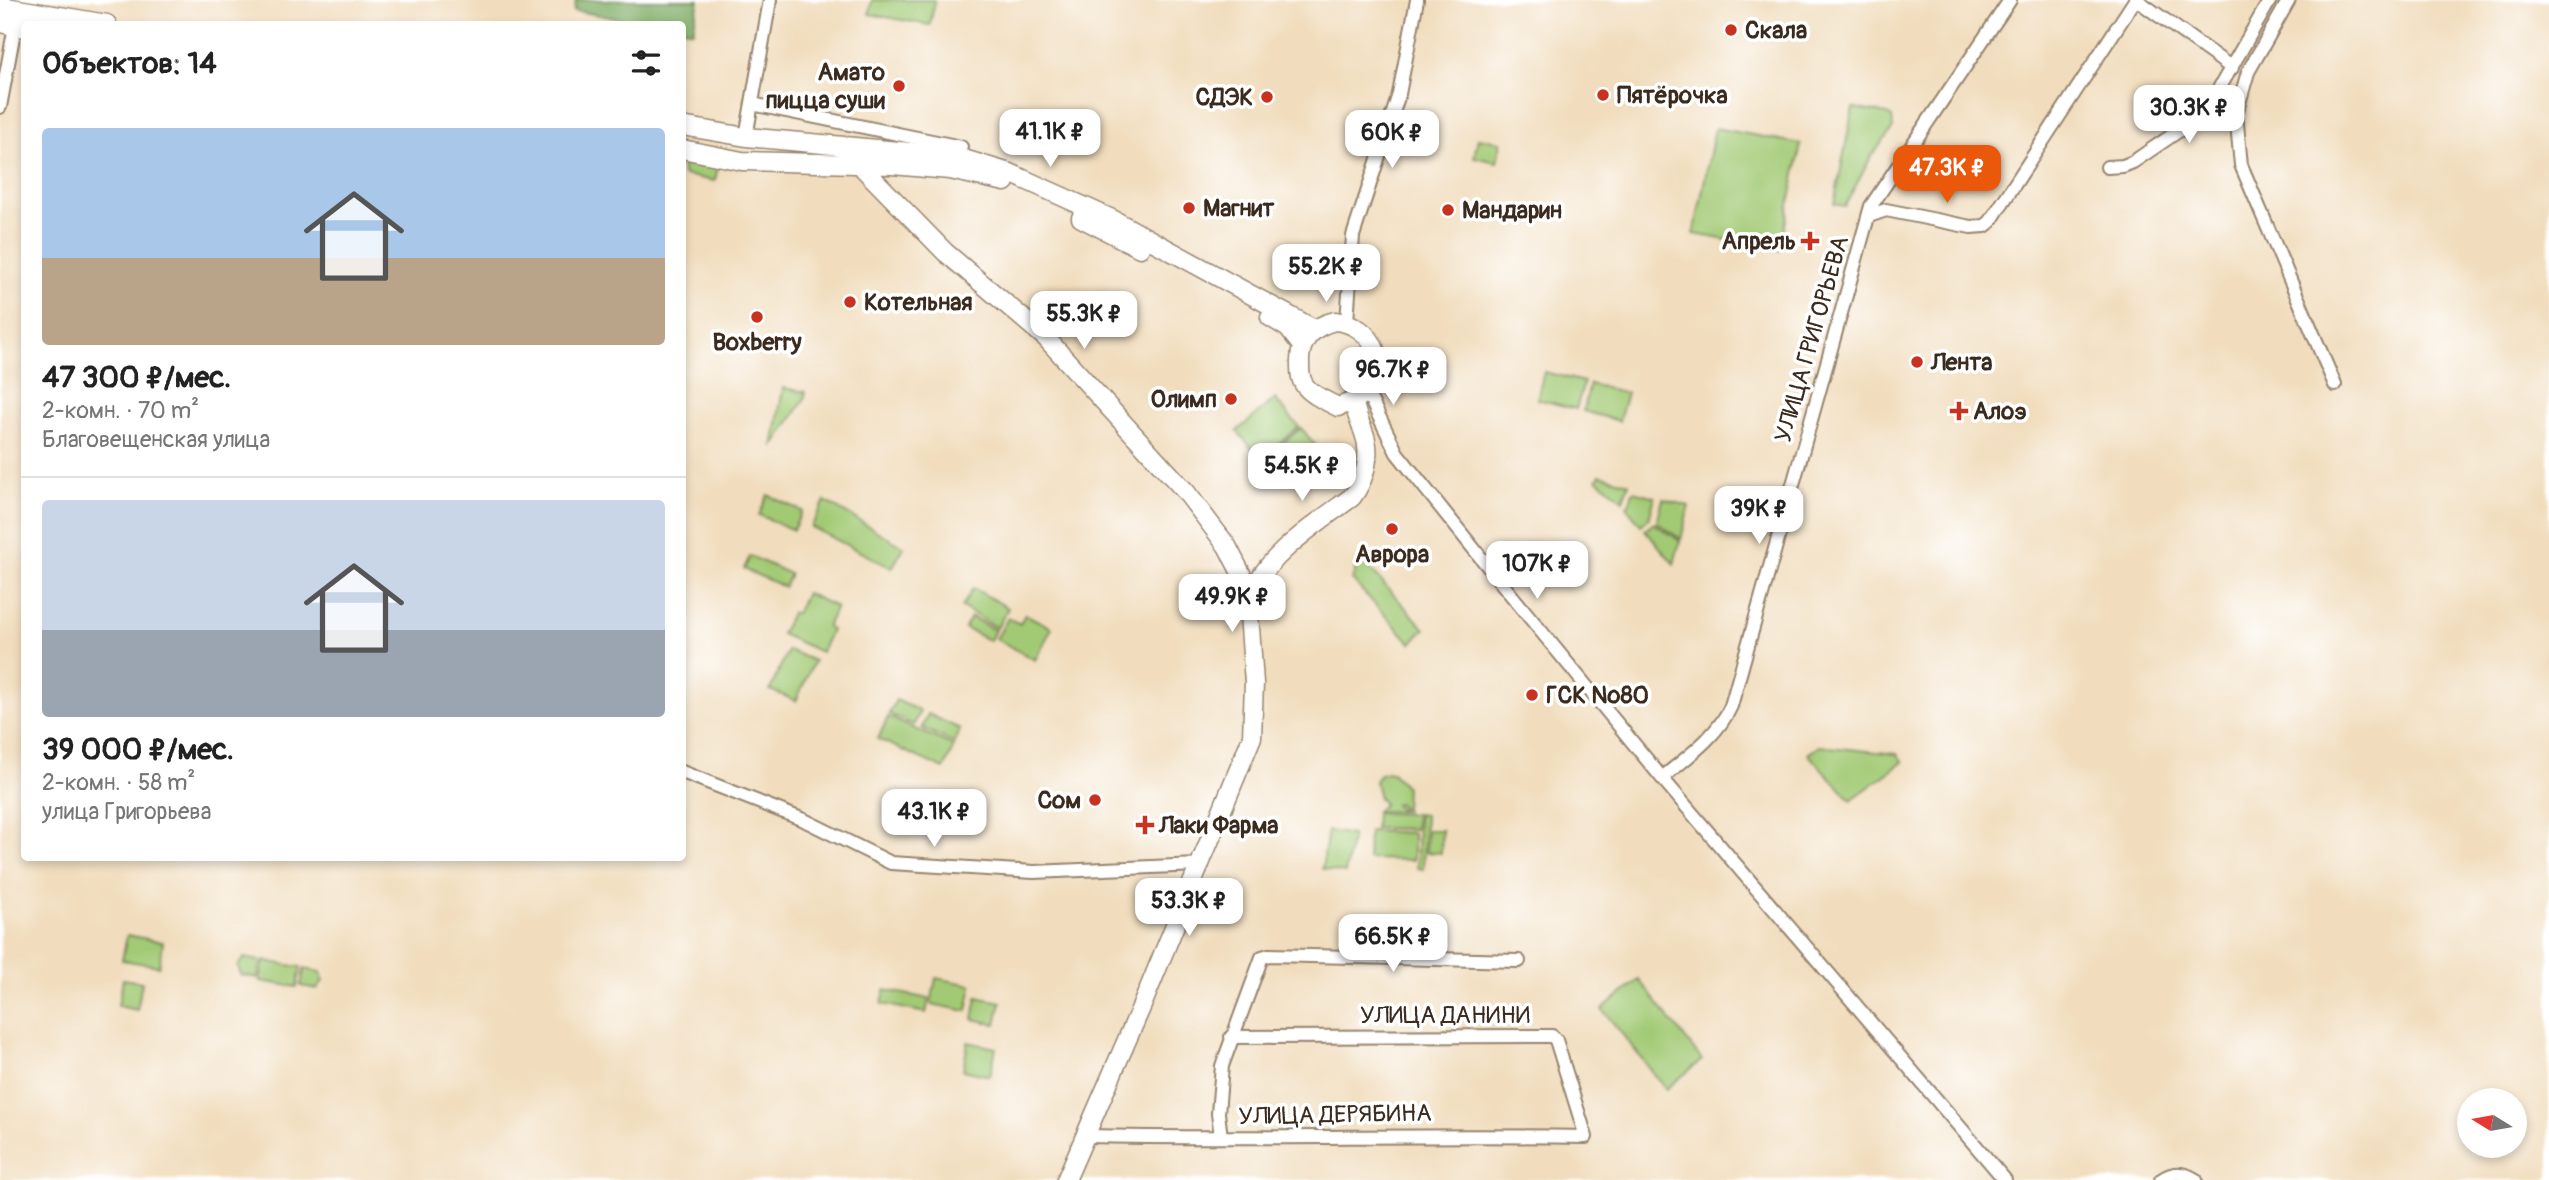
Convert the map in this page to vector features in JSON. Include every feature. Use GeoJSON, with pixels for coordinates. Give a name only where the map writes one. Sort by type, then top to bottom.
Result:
{"type":"FeatureCollection","features":[{"type":"Feature","properties":{"kind":"street"},"geometry":{"type":"LineString","coordinates":[[742,161],[770,0]]}},
{"type":"Feature","properties":{"kind":"street"},"geometry":{"type":"LineString","coordinates":[[1347,322],[1353,236],[1399,94],[1417,0]]}},
{"type":"Feature","properties":{"kind":"street","name":"УЛИЦА ГРИГОРЬЕВА"},"geometry":{"type":"LineString","coordinates":[[1662,778],[1712,734],[1731,706],[1871,206],[2010,0]]}},
{"type":"Feature","properties":{"kind":"street"},"geometry":{"type":"LineString","coordinates":[[1869,216],[1886,211],[1971,227],[1985,226],[1990,222],[2136,0],[2232,68]]}},
{"type":"Feature","properties":{"kind":"street"},"geometry":{"type":"LineString","coordinates":[[2107,167],[2133,162],[2205,113],[2270,0]]}},
{"type":"Feature","properties":{"kind":"street"},"geometry":{"type":"LineString","coordinates":[[2289,0],[2248,72],[2236,114],[2241,165],[2335,385]]}},
{"type":"Feature","properties":{"kind":"street"},"geometry":{"type":"LineString","coordinates":[[0,6],[16,17],[68,21]]}},
{"type":"Feature","properties":{"kind":"street"},"geometry":{"type":"LineString","coordinates":[[0,107],[16,17]]}},
{"type":"Feature","properties":{"kind":"street"},"geometry":{"type":"LineString","coordinates":[[752,104],[961,147]]}},
{"type":"Feature","properties":{"kind":"street"},"geometry":{"type":"LineString","coordinates":[[686,127],[746,136],[954,156],[1010,173],[1112,219],[1314,329]]}},
{"type":"Feature","properties":{"kind":"street"},"geometry":{"type":"LineString","coordinates":[[686,150],[742,161],[859,164],[877,174],[945,253],[1046,338],[1186,492],[1247,573],[1254,683],[1252,737],[1143,1003],[1066,1180]]}},
{"type":"Feature","properties":{"kind":"street"},"geometry":{"type":"LineString","coordinates":[[877,174],[950,170],[1011,184],[1106,230],[1265,314],[1288,328],[1302,346]]}},
{"type":"Feature","properties":{"kind":"street"},"geometry":{"type":"LineString","coordinates":[[1353,399],[1376,374],[1374,346],[1363,331],[1347,322],[1324,324],[1314,329],[1302,346],[1300,374],[1304,384],[1318,396],[1353,399],[1389,439],[1397,453],[1486,564],[1662,778],[2005,1180]]}},
{"type":"Feature","properties":{"kind":"street"},"geometry":{"type":"LineString","coordinates":[[1247,573],[1341,497],[1351,484],[1359,466],[1362,445],[1353,399]]}},
{"type":"Feature","properties":{"kind":"street"},"geometry":{"type":"LineString","coordinates":[[1254,683],[1257,666],[1254,586],[1281,553],[1352,497],[1364,477],[1367,446],[1353,399]]}},
{"type":"Feature","properties":{"kind":"street"},"geometry":{"type":"LineString","coordinates":[[1367,446],[1373,441],[1389,439]]}},
{"type":"Feature","properties":{"kind":"street"},"geometry":{"type":"LineString","coordinates":[[686,774],[804,820],[891,863],[1034,872],[1199,865]]}},
{"type":"Feature","properties":{"kind":"street"},"geometry":{"type":"LineString","coordinates":[[1221,1137],[1219,1113],[1222,1066],[1262,957],[1269,955],[1519,961]]}},
{"type":"Feature","properties":{"kind":"street","name":"УЛИЦА ДАНИНИ"},"geometry":{"type":"LineString","coordinates":[[1231,1037],[1552,1036],[1556,1040],[1586,1137]]}},
{"type":"Feature","properties":{"kind":"street","name":"УЛИЦА ДЕРЯБИНА"},"geometry":{"type":"LineString","coordinates":[[1085,1136],[1586,1137]]}},
{"type":"Feature","properties":{"kind":"street"},"geometry":{"type":"LineString","coordinates":[[2161,1180],[2176,1173],[2188,1174],[2196,1180]]}},
{"type":"Feature","properties":{"kind":"green space"},"geometry":{"type":"Polygon","coordinates":[[[576,0],[699,0],[693,31],[686,30],[686,21],[636,21],[574,11],[576,0]]]}},
{"type":"Feature","properties":{"kind":"green space"},"geometry":{"type":"Polygon","coordinates":[[[872,0],[935,0],[930,25],[869,14],[872,0]]]}},
{"type":"Feature","properties":{"kind":"green space"},"geometry":{"type":"Polygon","coordinates":[[[1853,108],[1887,114],[1892,117],[1893,128],[1871,157],[1845,206],[1834,204],[1853,108]]]}},
{"type":"Feature","properties":{"kind":"green space"},"geometry":{"type":"Polygon","coordinates":[[[1715,128],[1801,144],[1780,250],[1694,234],[1715,128]]]}},
{"type":"Feature","properties":{"kind":"green space"},"geometry":{"type":"Polygon","coordinates":[[[1478,138],[1501,142],[1497,162],[1474,157],[1478,138]]]}},
{"type":"Feature","properties":{"kind":"green space"},"geometry":{"type":"Polygon","coordinates":[[[686,161],[718,166],[715,181],[686,176],[686,161]]]}},
{"type":"Feature","properties":{"kind":"green space"},"geometry":{"type":"Polygon","coordinates":[[[1544,372],[1584,382],[1576,409],[1537,399],[1544,372]]]}},
{"type":"Feature","properties":{"kind":"green space"},"geometry":{"type":"Polygon","coordinates":[[[1590,384],[1627,393],[1619,421],[1583,411],[1590,384]]]}},
{"type":"Feature","properties":{"kind":"green space"},"geometry":{"type":"Polygon","coordinates":[[[783,388],[806,392],[804,400],[773,447],[783,388]]]}},
{"type":"Feature","properties":{"kind":"green space"},"geometry":{"type":"Polygon","coordinates":[[[1275,399],[1299,427],[1261,459],[1237,431],[1275,399]]]}},
{"type":"Feature","properties":{"kind":"green space"},"geometry":{"type":"Polygon","coordinates":[[[1301,428],[1321,452],[1283,484],[1263,460],[1301,428]]]}},
{"type":"Feature","properties":{"kind":"green space"},"geometry":{"type":"Polygon","coordinates":[[[1600,475],[1629,483],[1623,500],[1597,479],[1600,475]]]}},
{"type":"Feature","properties":{"kind":"green space"},"geometry":{"type":"Polygon","coordinates":[[[1633,491],[1655,497],[1649,518],[1641,525],[1626,506],[1633,491]]]}},
{"type":"Feature","properties":{"kind":"green space"},"geometry":{"type":"Polygon","coordinates":[[[768,495],[802,511],[793,530],[759,515],[768,495]]]}},
{"type":"Feature","properties":{"kind":"green space"},"geometry":{"type":"Polygon","coordinates":[[[1663,499],[1689,506],[1681,539],[1657,522],[1663,499]]]}},
{"type":"Feature","properties":{"kind":"green space"},"geometry":{"type":"Polygon","coordinates":[[[825,501],[904,547],[892,568],[811,527],[825,501]]]}},
{"type":"Feature","properties":{"kind":"green space"},"geometry":{"type":"Polygon","coordinates":[[[1654,523],[1680,541],[1674,564],[1645,530],[1654,523]]]}},
{"type":"Feature","properties":{"kind":"green space"},"geometry":{"type":"Polygon","coordinates":[[[750,556],[790,574],[784,587],[744,569],[750,556]]]}},
{"type":"Feature","properties":{"kind":"green space"},"geometry":{"type":"Polygon","coordinates":[[[1359,557],[1425,629],[1411,643],[1352,580],[1359,557]]]}},
{"type":"Feature","properties":{"kind":"green space"},"geometry":{"type":"Polygon","coordinates":[[[973,588],[1008,608],[997,628],[962,607],[973,588]]]}},
{"type":"Feature","properties":{"kind":"green space"},"geometry":{"type":"Polygon","coordinates":[[[806,593],[836,607],[827,627],[831,630],[821,652],[781,634],[792,612],[796,614],[806,593]]]}},
{"type":"Feature","properties":{"kind":"green space"},"geometry":{"type":"Polygon","coordinates":[[[1025,614],[1052,628],[1035,660],[996,639],[1008,618],[1020,624],[1025,614]]]}},
{"type":"Feature","properties":{"kind":"green space"},"geometry":{"type":"Polygon","coordinates":[[[971,617],[995,630],[990,641],[965,628],[971,617]]]}},
{"type":"Feature","properties":{"kind":"green space"},"geometry":{"type":"Polygon","coordinates":[[[788,650],[814,661],[796,701],[770,690],[788,650]]]}},
{"type":"Feature","properties":{"kind":"green space"},"geometry":{"type":"Polygon","coordinates":[[[896,700],[920,711],[914,725],[889,714],[896,700]]]}},
{"type":"Feature","properties":{"kind":"green space"},"geometry":{"type":"Polygon","coordinates":[[[928,714],[960,729],[954,743],[922,728],[928,714]]]}},
{"type":"Feature","properties":{"kind":"green space"},"geometry":{"type":"Polygon","coordinates":[[[888,717],[954,746],[944,769],[878,739],[888,717]]]}},
{"type":"Feature","properties":{"kind":"green space"},"geometry":{"type":"Polygon","coordinates":[[[1819,746],[1897,754],[1903,762],[1851,800],[1808,754],[1819,746]]]}},
{"type":"Feature","properties":{"kind":"green space"},"geometry":{"type":"Polygon","coordinates":[[[1388,772],[1406,787],[1405,810],[1398,803],[1395,804],[1402,811],[1376,811],[1384,804],[1379,798],[1375,781],[1380,774],[1388,772]]]}},
{"type":"Feature","properties":{"kind":"green space"},"geometry":{"type":"Polygon","coordinates":[[[1376,813],[1416,814],[1415,829],[1375,828],[1376,813]]]}},
{"type":"Feature","properties":{"kind":"green space"},"geometry":{"type":"Polygon","coordinates":[[[1418,814],[1425,815],[1423,869],[1417,868],[1418,814]]]}},
{"type":"Feature","properties":{"kind":"green space"},"geometry":{"type":"Polygon","coordinates":[[[1427,830],[1442,830],[1441,853],[1426,852],[1427,830]]]}},
{"type":"Feature","properties":{"kind":"green space"},"geometry":{"type":"Polygon","coordinates":[[[1328,831],[1352,835],[1345,873],[1322,869],[1328,831]]]}},
{"type":"Feature","properties":{"kind":"green space"},"geometry":{"type":"Polygon","coordinates":[[[1369,831],[1413,833],[1413,860],[1368,859],[1369,831]]]}},
{"type":"Feature","properties":{"kind":"green space"},"geometry":{"type":"Polygon","coordinates":[[[127,935],[163,942],[159,966],[122,960],[127,935]]]}},
{"type":"Feature","properties":{"kind":"green space"},"geometry":{"type":"Polygon","coordinates":[[[244,958],[261,961],[258,978],[241,975],[238,966],[244,958]]]}},
{"type":"Feature","properties":{"kind":"green space"},"geometry":{"type":"Polygon","coordinates":[[[264,961],[301,967],[297,987],[260,981],[264,961]]]}},
{"type":"Feature","properties":{"kind":"green space"},"geometry":{"type":"Polygon","coordinates":[[[304,969],[321,972],[323,981],[317,989],[301,986],[304,969]]]}},
{"type":"Feature","properties":{"kind":"green space"},"geometry":{"type":"Polygon","coordinates":[[[936,978],[972,985],[967,1011],[931,1004],[936,978]]]}},
{"type":"Feature","properties":{"kind":"green space"},"geometry":{"type":"Polygon","coordinates":[[[123,979],[142,982],[137,1010],[118,1006],[123,979]]]}},
{"type":"Feature","properties":{"kind":"green space"},"geometry":{"type":"Polygon","coordinates":[[[1639,980],[1702,1060],[1666,1089],[1602,1009],[1639,980]]]}},
{"type":"Feature","properties":{"kind":"green space"},"geometry":{"type":"Polygon","coordinates":[[[885,990],[929,999],[926,1013],[882,1004],[885,990]]]}},
{"type":"Feature","properties":{"kind":"green space"},"geometry":{"type":"Polygon","coordinates":[[[977,997],[1001,1002],[996,1024],[973,1019],[977,997]]]}},
{"type":"Feature","properties":{"kind":"green space"},"geometry":{"type":"Polygon","coordinates":[[[968,1042],[996,1048],[990,1076],[963,1070],[968,1042]]]}},
{"type":"Feature","properties":{"kind":"place","name":"Скала"},"geometry":{"type":"Point","coordinates":[1731,30]}},
{"type":"Feature","properties":{"kind":"place","name":"Амато пицца суши"},"geometry":{"type":"Point","coordinates":[899,86]}},
{"type":"Feature","properties":{"kind":"place","name":"Пятёрочка"},"geometry":{"type":"Point","coordinates":[1603,95]}},
{"type":"Feature","properties":{"kind":"place","name":"СДЭК"},"geometry":{"type":"Point","coordinates":[1267,97]}},
{"type":"Feature","properties":{"kind":"place","name":"Магнит"},"geometry":{"type":"Point","coordinates":[1189,208]}},
{"type":"Feature","properties":{"kind":"place","name":"Мандарин"},"geometry":{"type":"Point","coordinates":[1448,210]}},
{"type":"Feature","properties":{"kind":"place","name":"Апрель"},"geometry":{"type":"Point","coordinates":[1810,241]}},
{"type":"Feature","properties":{"kind":"place","name":"Котельная"},"geometry":{"type":"Point","coordinates":[850,302]}},
{"type":"Feature","properties":{"kind":"place","name":"Boxberry"},"geometry":{"type":"Point","coordinates":[757,317]}},
{"type":"Feature","properties":{"kind":"place","name":"Лента"},"geometry":{"type":"Point","coordinates":[1917,362]}},
{"type":"Feature","properties":{"kind":"place","name":"Олимп"},"geometry":{"type":"Point","coordinates":[1231,399]}},
{"type":"Feature","properties":{"kind":"place","name":"Алоэ"},"geometry":{"type":"Point","coordinates":[1959,411]}},
{"type":"Feature","properties":{"kind":"place","name":"Аврора"},"geometry":{"type":"Point","coordinates":[1392,529]}},
{"type":"Feature","properties":{"kind":"place","name":"ГСК №80"},"geometry":{"type":"Point","coordinates":[1532,695]}},
{"type":"Feature","properties":{"kind":"place","name":"Сом"},"geometry":{"type":"Point","coordinates":[1095,800]}},
{"type":"Feature","properties":{"kind":"place","name":"Лаки Фарма"},"geometry":{"type":"Point","coordinates":[1145,825]}}]}
